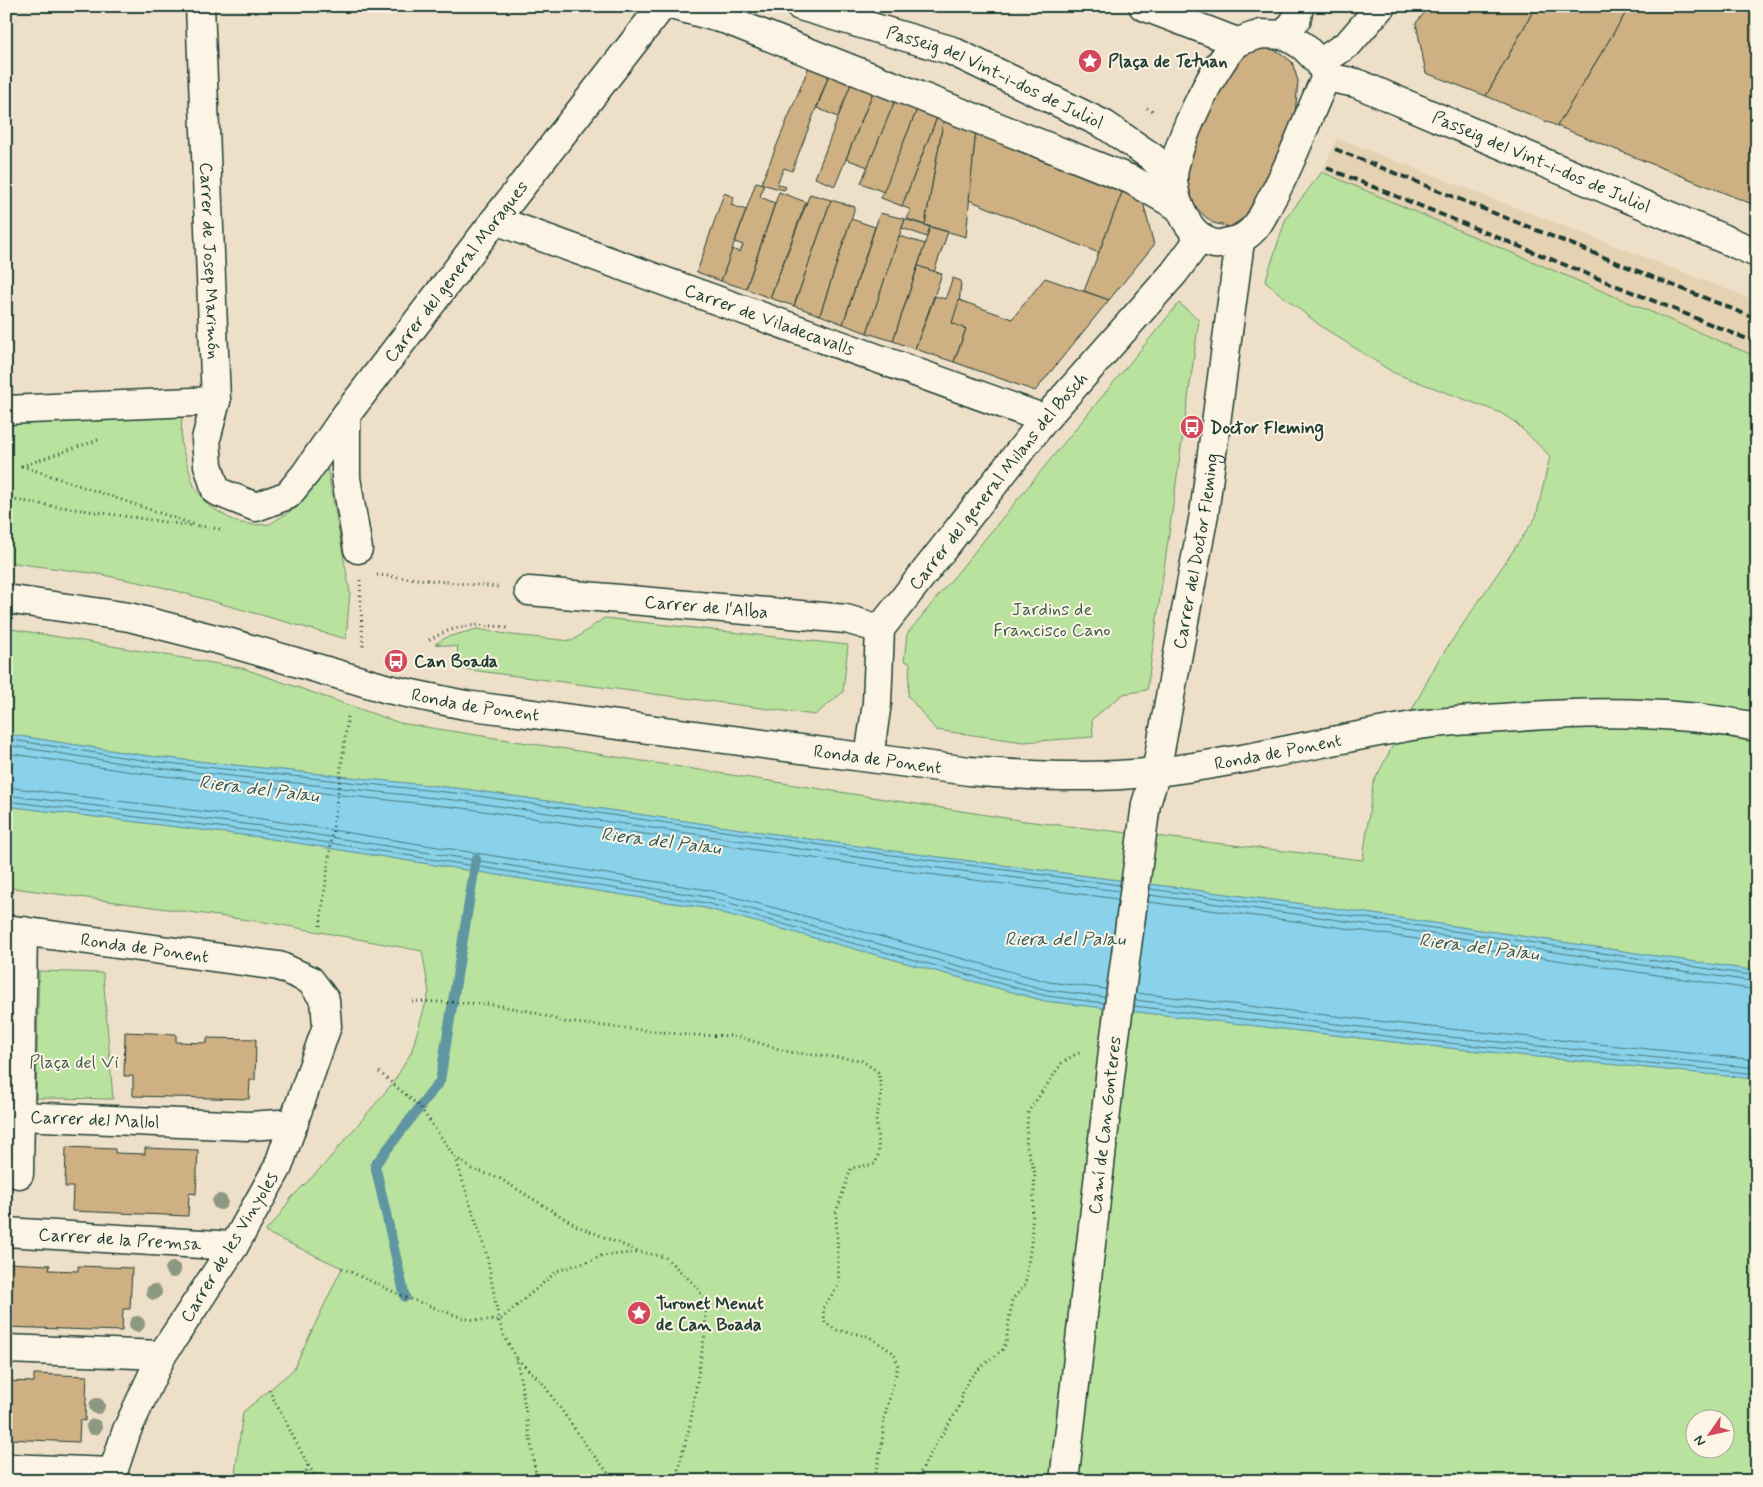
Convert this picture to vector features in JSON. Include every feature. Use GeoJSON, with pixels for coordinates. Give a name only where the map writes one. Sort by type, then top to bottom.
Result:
{"type":"FeatureCollection","features":[{"type":"Feature","properties":{"kind":"street","name":"Carrer de Josep Marimón"},"geometry":{"type":"LineString","coordinates":[[200,6],[216,401],[206,440],[208,465],[216,491],[241,502]]}},
{"type":"Feature","properties":{"kind":"street","name":"Carrer del general Moragues"},"geometry":{"type":"LineString","coordinates":[[241,502],[256,507],[288,495],[306,473],[346,415],[495,220],[662,6]]}},
{"type":"Feature","properties":{"kind":"street"},"geometry":{"type":"LineString","coordinates":[[676,6],[727,20],[1132,180],[1179,207]]}},
{"type":"Feature","properties":{"kind":"street","name":"Passeig del Vint-i-dos de Juliol"},"geometry":{"type":"LineString","coordinates":[[800,6],[950,50],[1105,125],[1152,157],[1173,179]]}},
{"type":"Feature","properties":{"kind":"street"},"geometry":{"type":"LineString","coordinates":[[1143,6],[1238,42]]}},
{"type":"Feature","properties":{"kind":"street"},"geometry":{"type":"LineString","coordinates":[[1285,36],[1297,18],[1298,6]]}},
{"type":"Feature","properties":{"kind":"street"},"geometry":{"type":"LineString","coordinates":[[1323,70],[1303,46],[1285,36],[1261,34],[1238,42],[1226,55],[1210,80],[1188,128],[1176,158],[1173,179],[1179,207],[1188,224],[1201,237],[1215,245],[1240,241],[1257,226],[1287,172],[1312,106],[1323,70],[1381,6]]}},
{"type":"Feature","properties":{"kind":"street","name":"Passeig del Vint-i-dos de Juliol"},"geometry":{"type":"LineString","coordinates":[[1323,70],[1757,253]]}},
{"type":"Feature","properties":{"kind":"street","name":"Carrer de Viladecavalls"},"geometry":{"type":"LineString","coordinates":[[495,220],[1045,419]]}},
{"type":"Feature","properties":{"kind":"street","name":"Carrer del general Milans del Bosch"},"geometry":{"type":"LineString","coordinates":[[880,629],[1045,419],[1174,272],[1201,237]]}},
{"type":"Feature","properties":{"kind":"street","name":"Carrer del Doctor Fleming"},"geometry":{"type":"LineString","coordinates":[[1156,772],[1204,514],[1240,241]]}},
{"type":"Feature","properties":{"kind":"street"},"geometry":{"type":"LineString","coordinates":[[6,410],[216,401]]}},
{"type":"Feature","properties":{"kind":"street"},"geometry":{"type":"LineString","coordinates":[[346,415],[346,478],[359,561]]}},
{"type":"Feature","properties":{"kind":"street","name":"Carrer de l'Alba"},"geometry":{"type":"LineString","coordinates":[[516,589],[846,619],[880,629]]}},
{"type":"Feature","properties":{"kind":"street","name":"Ronda de Ponent"},"geometry":{"type":"LineString","coordinates":[[6,599],[129,617],[228,642],[388,689],[465,705],[1017,776],[1087,777],[1156,772],[1231,762],[1421,725],[1523,716],[1622,713],[1657,714],[1731,722],[1757,727]]}},
{"type":"Feature","properties":{"kind":"street"},"geometry":{"type":"LineString","coordinates":[[869,757],[877,703],[880,629]]}},
{"type":"Feature","properties":{"kind":"street","name":"Camí de Can Gonteres"},"geometry":{"type":"LineString","coordinates":[[1064,1481],[1112,1054],[1146,804],[1156,772]]}},
{"type":"Feature","properties":{"kind":"street","name":"Ronda de Ponent"},"geometry":{"type":"LineString","coordinates":[[15,930],[279,966],[310,980]]}},
{"type":"Feature","properties":{"kind":"street","name":"Carrer del Mallol"},"geometry":{"type":"LineString","coordinates":[[15,930],[20,1116],[248,1126],[294,1123]]}},
{"type":"Feature","properties":{"kind":"street","name":"Carrer de les Vinyoles"},"geometry":{"type":"LineString","coordinates":[[111,1476],[127,1430],[162,1355],[234,1246],[278,1167],[327,1026],[325,1000],[310,980]]}},
{"type":"Feature","properties":{"kind":"street"},"geometry":{"type":"LineString","coordinates":[[19,1174],[20,1116]]}},
{"type":"Feature","properties":{"kind":"street","name":"Carrer de la Premsa"},"geometry":{"type":"LineString","coordinates":[[6,1232],[234,1246]]}},
{"type":"Feature","properties":{"kind":"street"},"geometry":{"type":"LineString","coordinates":[[6,1349],[162,1355]]}},
{"type":"Feature","properties":{"kind":"street"},"geometry":{"type":"LineString","coordinates":[[6,1468],[111,1476]]}},
{"type":"Feature","properties":{"kind":"path"},"geometry":{"type":"LineString","coordinates":[[1147,108],[1155,112]]}},
{"type":"Feature","properties":{"kind":"path"},"geometry":{"type":"LineString","coordinates":[[103,438],[22,466],[201,526]]}},
{"type":"Feature","properties":{"kind":"path"},"geometry":{"type":"LineString","coordinates":[[6,499],[138,519],[242,532],[241,502]]}},
{"type":"Feature","properties":{"kind":"path"},"geometry":{"type":"LineString","coordinates":[[359,561],[364,655]]}},
{"type":"Feature","properties":{"kind":"path"},"geometry":{"type":"LineString","coordinates":[[369,574],[516,589]]}},
{"type":"Feature","properties":{"kind":"path"},"geometry":{"type":"LineString","coordinates":[[429,640],[473,624],[508,628]]}},
{"type":"Feature","properties":{"kind":"path"},"geometry":{"type":"LineString","coordinates":[[320,926],[348,716]]}},
{"type":"Feature","properties":{"kind":"path"},"geometry":{"type":"LineString","coordinates":[[412,1001],[488,1004],[529,1011],[565,1022],[691,1035],[736,1036],[789,1052],[861,1060],[878,1072],[882,1093],[876,1119],[879,1153],[875,1164],[851,1168],[836,1213],[839,1284],[823,1308],[825,1324],[836,1330],[868,1336],[894,1353],[896,1359],[898,1366],[888,1402],[874,1481]]}},
{"type":"Feature","properties":{"kind":"path"},"geometry":{"type":"LineString","coordinates":[[916,1481],[930,1454],[961,1404],[963,1389],[974,1373],[1002,1350],[1006,1343],[1012,1300],[1025,1285],[1031,1244],[1036,1174],[1026,1144],[1028,1112],[1062,1063],[1072,1056],[1084,1051],[1112,1054]]}},
{"type":"Feature","properties":{"kind":"path"},"geometry":{"type":"LineString","coordinates":[[379,1072],[420,1107],[455,1157],[487,1256],[499,1321],[503,1334],[517,1359],[541,1380],[591,1452],[615,1481]]}},
{"type":"Feature","properties":{"kind":"path"},"geometry":{"type":"LineString","coordinates":[[455,1157],[472,1169],[499,1178],[577,1226],[640,1252],[665,1257],[696,1286],[703,1297],[706,1312],[706,1332],[690,1425],[675,1481]]}},
{"type":"Feature","properties":{"kind":"path"},"geometry":{"type":"LineString","coordinates":[[342,1268],[405,1297],[466,1319],[499,1321],[557,1271],[601,1256],[640,1252]]}},
{"type":"Feature","properties":{"kind":"path"},"geometry":{"type":"LineString","coordinates":[[517,1359],[537,1481]]}},
{"type":"Feature","properties":{"kind":"path"},"geometry":{"type":"LineString","coordinates":[[268,1390],[308,1465],[319,1481]]}},
{"type":"Feature","properties":{"kind":"path"},"geometry":{"type":"LineString","coordinates":[[304,1481],[308,1465]]}},
{"type":"Feature","properties":{"kind":"shaded area"},"geometry":{"type":"Polygon","coordinates":[[[1337,138],[1757,301],[1757,357],[1322,172],[1337,138]]]}},
{"type":"Feature","properties":{"kind":"green space"},"geometry":{"type":"Polygon","coordinates":[[[1322,172],[1757,357],[1757,971],[1319,906],[885,850],[464,789],[148,756],[6,734],[6,628],[242,668],[400,723],[1025,821],[1363,860],[1373,783],[1438,661],[1536,517],[1550,456],[1516,423],[1501,413],[1394,373],[1322,327],[1265,282],[1286,218],[1322,172]]]}},
{"type":"Feature","properties":{"kind":"green space","name":"Jardins de Francisco Cano"},"geometry":{"type":"Polygon","coordinates":[[[1179,303],[1199,320],[1147,690],[1123,694],[1092,719],[1093,737],[1024,742],[936,730],[908,696],[910,663],[904,661],[907,634],[1179,303]]]}},
{"type":"Feature","properties":{"kind":"green space"},"geometry":{"type":"Polygon","coordinates":[[[182,411],[181,444],[194,486],[209,506],[236,522],[254,525],[270,524],[297,507],[315,486],[327,467],[350,592],[346,639],[162,587],[98,574],[6,562],[6,418],[182,411]]]}},
{"type":"Feature","properties":{"kind":"green space"},"geometry":{"type":"Polygon","coordinates":[[[604,618],[848,645],[843,692],[815,715],[455,668],[458,647],[435,644],[447,637],[477,629],[512,635],[572,641],[604,618]]]}},
{"type":"Feature","properties":{"kind":"green space"},"geometry":{"type":"Polygon","coordinates":[[[6,806],[259,837],[705,908],[1045,1001],[1419,1045],[1757,1079],[1757,1481],[234,1481],[243,1412],[293,1370],[342,1268],[265,1232],[291,1198],[323,1166],[393,1083],[411,1053],[429,992],[422,951],[277,924],[6,887],[6,806]]]}},
{"type":"Feature","properties":{"kind":"green space","name":"Plaça del Vi"},"geometry":{"type":"Polygon","coordinates":[[[39,971],[103,973],[113,1099],[36,1098],[39,971]]]}},
{"type":"Feature","properties":{"kind":"water","name":"Riera del Palau"},"geometry":{"type":"Polygon","coordinates":[[[6,734],[148,756],[464,789],[885,850],[1319,906],[1757,971],[1757,1079],[1419,1045],[1045,1001],[705,908],[259,837],[6,806],[6,734]]]}},
{"type":"Feature","properties":{"kind":"building"},"geometry":{"type":"Polygon","coordinates":[[[1430,6],[1536,6],[1486,96],[1426,73],[1416,23],[1430,6]]]}},
{"type":"Feature","properties":{"kind":"building"},"geometry":{"type":"Polygon","coordinates":[[[1536,6],[1630,6],[1557,126],[1486,96],[1536,6]]]}},
{"type":"Feature","properties":{"kind":"building"},"geometry":{"type":"Polygon","coordinates":[[[1630,6],[1757,6],[1757,206],[1557,126],[1630,6]]]}},
{"type":"Feature","properties":{"kind":"building"},"geometry":{"type":"Polygon","coordinates":[[[1263,46],[1279,52],[1292,62],[1298,81],[1295,115],[1273,173],[1245,217],[1230,227],[1213,223],[1200,212],[1186,195],[1189,142],[1239,55],[1263,46]]]}},
{"type":"Feature","properties":{"kind":"building"},"geometry":{"type":"Polygon","coordinates":[[[810,64],[830,72],[792,171],[784,168],[777,184],[786,187],[784,190],[761,184],[810,64]]]}},
{"type":"Feature","properties":{"kind":"building"},"geometry":{"type":"Polygon","coordinates":[[[830,72],[852,81],[838,117],[817,108],[830,72]]]}},
{"type":"Feature","properties":{"kind":"building"},"geometry":{"type":"Polygon","coordinates":[[[852,81],[874,90],[835,186],[815,178],[852,81]]]}},
{"type":"Feature","properties":{"kind":"building"},"geometry":{"type":"Polygon","coordinates":[[[874,90],[896,98],[868,167],[846,159],[874,90]]]}},
{"type":"Feature","properties":{"kind":"building"},"geometry":{"type":"Polygon","coordinates":[[[896,98],[918,107],[884,192],[861,183],[896,98]]]}},
{"type":"Feature","properties":{"kind":"building"},"geometry":{"type":"Polygon","coordinates":[[[918,107],[938,115],[902,206],[881,198],[918,107]]]}},
{"type":"Feature","properties":{"kind":"building"},"geometry":{"type":"Polygon","coordinates":[[[938,115],[944,117],[925,225],[907,219],[911,210],[902,206],[938,115]]]}},
{"type":"Feature","properties":{"kind":"building"},"geometry":{"type":"Polygon","coordinates":[[[944,117],[976,130],[966,237],[925,225],[944,117]]]}},
{"type":"Feature","properties":{"kind":"building"},"geometry":{"type":"Polygon","coordinates":[[[976,130],[1123,190],[1099,253],[969,200],[976,130]]]}},
{"type":"Feature","properties":{"kind":"building"},"geometry":{"type":"Polygon","coordinates":[[[756,182],[764,184],[760,197],[775,203],[746,289],[721,281],[732,249],[740,252],[743,245],[735,242],[756,182]]]}},
{"type":"Feature","properties":{"kind":"building"},"geometry":{"type":"Polygon","coordinates":[[[1123,190],[1143,202],[1154,245],[1109,300],[1084,291],[1123,190]]]}},
{"type":"Feature","properties":{"kind":"building"},"geometry":{"type":"Polygon","coordinates":[[[779,192],[806,202],[770,298],[746,289],[779,192]]]}},
{"type":"Feature","properties":{"kind":"building"},"geometry":{"type":"Polygon","coordinates":[[[724,193],[734,197],[731,205],[746,210],[721,281],[697,272],[724,193]]]}},
{"type":"Feature","properties":{"kind":"building"},"geometry":{"type":"Polygon","coordinates":[[[810,194],[831,200],[794,306],[770,298],[810,194]]]}},
{"type":"Feature","properties":{"kind":"building"},"geometry":{"type":"Polygon","coordinates":[[[831,200],[855,207],[820,315],[794,306],[831,200]]]}},
{"type":"Feature","properties":{"kind":"building"},"geometry":{"type":"Polygon","coordinates":[[[880,213],[905,219],[867,333],[843,324],[880,213]]]}},
{"type":"Feature","properties":{"kind":"building"},"geometry":{"type":"Polygon","coordinates":[[[851,219],[875,227],[843,324],[820,315],[851,219]]]}},
{"type":"Feature","properties":{"kind":"building"},"geometry":{"type":"Polygon","coordinates":[[[905,219],[930,227],[927,237],[902,228],[905,219]]]}},
{"type":"Feature","properties":{"kind":"building"},"geometry":{"type":"Polygon","coordinates":[[[930,227],[948,232],[934,272],[918,266],[930,227]]]}},
{"type":"Feature","properties":{"kind":"building"},"geometry":{"type":"Polygon","coordinates":[[[899,236],[925,244],[893,341],[867,333],[899,236]]]}},
{"type":"Feature","properties":{"kind":"building"},"geometry":{"type":"Polygon","coordinates":[[[918,266],[942,274],[915,349],[893,341],[918,266]]]}},
{"type":"Feature","properties":{"kind":"building"},"geometry":{"type":"Polygon","coordinates":[[[953,278],[961,281],[959,306],[952,323],[966,329],[954,362],[915,349],[935,296],[945,299],[953,278]]]}},
{"type":"Feature","properties":{"kind":"building"},"geometry":{"type":"Polygon","coordinates":[[[1045,278],[1109,300],[1035,391],[954,362],[966,329],[952,323],[959,300],[1012,319],[1045,278]]]}},
{"type":"Feature","properties":{"kind":"building"},"geometry":{"type":"Polygon","coordinates":[[[125,1032],[176,1034],[176,1042],[207,1043],[207,1038],[256,1039],[255,1080],[250,1080],[249,1099],[133,1096],[133,1076],[124,1076],[125,1032]]]}},
{"type":"Feature","properties":{"kind":"building"},"geometry":{"type":"Polygon","coordinates":[[[66,1147],[115,1149],[115,1153],[145,1154],[145,1148],[198,1150],[196,1194],[189,1193],[188,1216],[72,1211],[73,1187],[65,1187],[66,1147]]]}},
{"type":"Feature","properties":{"kind":"building"},"geometry":{"type":"Polygon","coordinates":[[[6,1263],[50,1265],[49,1270],[78,1271],[78,1266],[132,1268],[130,1309],[123,1309],[122,1331],[6,1327],[6,1263]]]}},
{"type":"Feature","properties":{"kind":"building"},"geometry":{"type":"Polygon","coordinates":[[[34,1374],[87,1376],[85,1421],[80,1420],[79,1442],[6,1439],[6,1381],[34,1382],[34,1374]]]}},
{"type":"Feature","properties":{"kind":"waterway"},"geometry":{"type":"LineString","coordinates":[[405,1297],[375,1165],[440,1081],[476,859]]}},
{"type":"Feature","properties":{"kind":"railway"},"geometry":{"type":"LineString","coordinates":[[1335,149],[1757,319]]}},
{"type":"Feature","properties":{"kind":"railway"},"geometry":{"type":"LineString","coordinates":[[1327,168],[1757,343]]}},
{"type":"Feature","properties":{"kind":"place","name":"Plaça de Tetuan"},"geometry":{"type":"Point","coordinates":[1090,61]}},
{"type":"Feature","properties":{"kind":"place","name":"Doctor Fleming"},"geometry":{"type":"Point","coordinates":[1192,427]}},
{"type":"Feature","properties":{"kind":"place","name":"Can Boada"},"geometry":{"type":"Point","coordinates":[396,661]}},
{"type":"Feature","properties":{"kind":"place","name":"Turonet Menut de Can Boada"},"geometry":{"type":"Point","coordinates":[639,1313]}}]}
